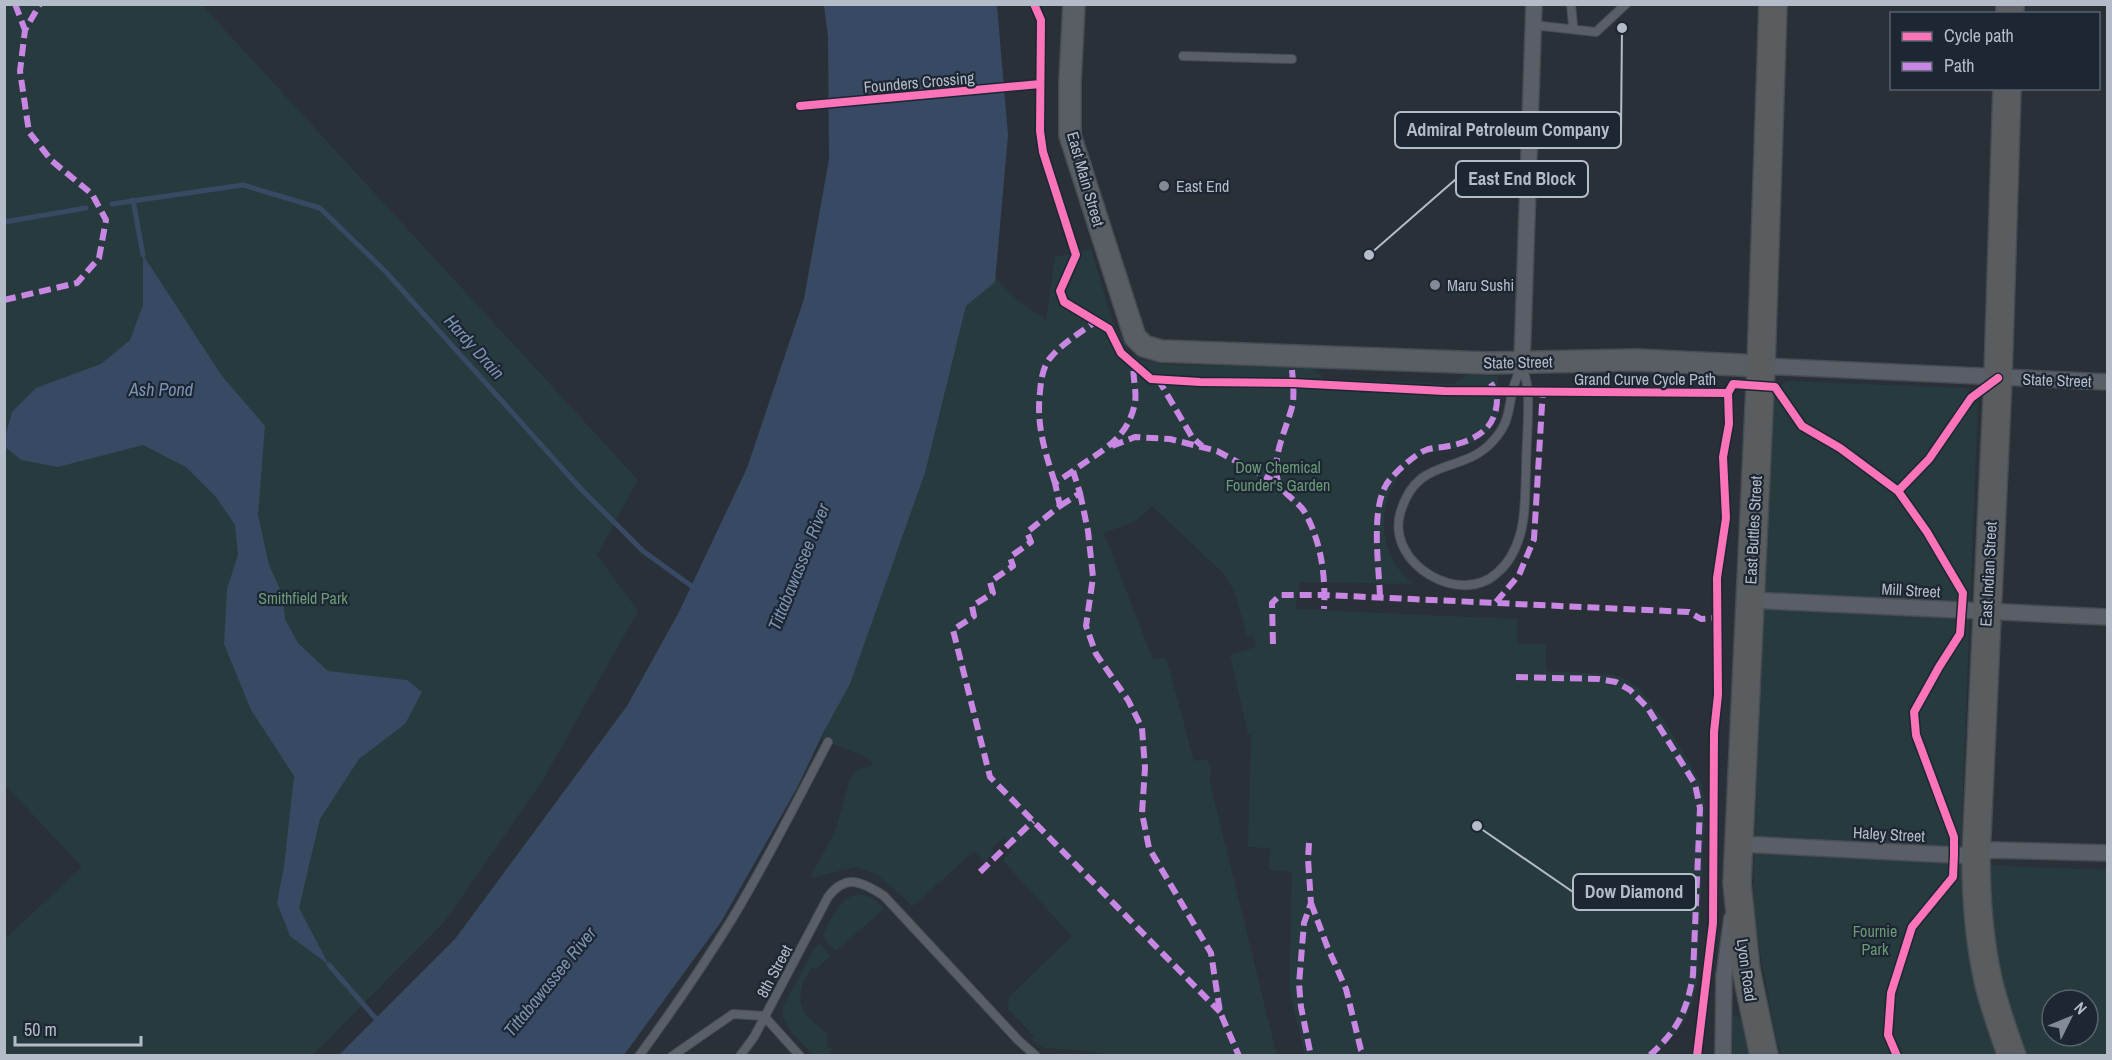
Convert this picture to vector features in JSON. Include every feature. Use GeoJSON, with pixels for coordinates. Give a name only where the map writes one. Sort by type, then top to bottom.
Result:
{"type":"FeatureCollection","features":[{"type":"Feature","properties":{"kind":"highway","name":"East Buttles Street"},"geometry":{"type":"LineString","coordinates":[[1737,883],[1761,366],[1773,4]]}},
{"type":"Feature","properties":{"kind":"highway","name":"East Indian Street"},"geometry":{"type":"LineString","coordinates":[[2007,90],[1998,378],[1976,855],[1978,915],[1984,959],[1998,1017],[2012,1056]]}},
{"type":"Feature","properties":{"kind":"highway","name":"Lyon Road"},"geometry":{"type":"LineString","coordinates":[[1737,883],[1746,970],[1764,1056]]}},
{"type":"Feature","properties":{"kind":"street","name":"East Main Street"},"geometry":{"type":"LineString","coordinates":[[1074,4],[1070,135],[1136,337],[1144,346]]}},
{"type":"Feature","properties":{"kind":"street"},"geometry":{"type":"LineString","coordinates":[[1522,363],[1534,4]]}},
{"type":"Feature","properties":{"kind":"street","name":"State Street"},"geometry":{"type":"LineString","coordinates":[[1144,346],[1161,351],[1488,363],[1636,360],[2108,382]]}},
{"type":"Feature","properties":{"kind":"street","name":"Mill Street"},"geometry":{"type":"LineString","coordinates":[[1749,600],[2108,617]]}},
{"type":"Feature","properties":{"kind":"street","name":"Haley Street"},"geometry":{"type":"LineString","coordinates":[[1739,844],[1976,855],[1990,850],[2108,853]]}},
{"type":"Feature","properties":{"kind":"street","name":"East Buttles Street"},"geometry":{"type":"LineString","coordinates":[[1723,1056],[1724,976],[1737,883]]}},
{"type":"Feature","properties":{"kind":"lane"},"geometry":{"type":"LineString","coordinates":[[1571,4],[1571,27]]}},
{"type":"Feature","properties":{"kind":"lane"},"geometry":{"type":"LineString","coordinates":[[1533,25],[1571,27],[1596,32],[1626,4]]}},
{"type":"Feature","properties":{"kind":"lane"},"geometry":{"type":"LineString","coordinates":[[1571,27],[1580,19]]}},
{"type":"Feature","properties":{"kind":"lane"},"geometry":{"type":"LineString","coordinates":[[1184,56],[1292,58]]}},
{"type":"Feature","properties":{"kind":"lane"},"geometry":{"type":"LineString","coordinates":[[1522,363],[1528,392],[1521,532],[1513,554],[1496,574],[1475,586],[1448,584],[1427,574],[1410,557],[1400,536],[1399,516],[1410,490],[1429,473],[1470,457],[1491,444],[1506,424],[1512,392],[1522,363]]}},
{"type":"Feature","properties":{"kind":"lane"},"geometry":{"type":"LineString","coordinates":[[639,1056],[732,918],[828,742]]}},
{"type":"Feature","properties":{"kind":"lane","name":"8th Street"},"geometry":{"type":"LineString","coordinates":[[740,1056],[754,1037],[828,897],[835,888],[850,881],[866,884],[884,896],[1019,1041],[1036,1056]]}},
{"type":"Feature","properties":{"kind":"lane"},"geometry":{"type":"LineString","coordinates":[[672,1056],[733,1014],[764,1016],[800,1056]]}},
{"type":"Feature","properties":{"kind":"green space","name":"Smithfield Park"},"geometry":{"type":"Polygon","coordinates":[[[5,5],[202,5],[638,480],[597,555],[638,611],[543,780],[445,921],[313,1055],[5,1055],[5,939],[82,867],[5,785],[5,5]]]}},
{"type":"Feature","properties":{"kind":"green space","name":"Dow Chemical Founder's Garden"},"geometry":{"type":"Polygon","coordinates":[[[1091,249],[1112,320],[1130,353],[1141,360],[1173,365],[1313,367],[1324,379],[1453,384],[1468,374],[1497,376],[1500,401],[1498,414],[1486,434],[1463,447],[1417,458],[1401,472],[1390,492],[1384,524],[1388,549],[1400,571],[1413,584],[1300,582],[1295,609],[1517,619],[1517,643],[1546,644],[1546,671],[1611,674],[1624,678],[1638,687],[1663,719],[1701,783],[1705,805],[1697,985],[1682,1024],[1670,1040],[1654,1055],[1305,1055],[1289,990],[1292,872],[1269,870],[1270,848],[1248,847],[1251,734],[1248,734],[1230,655],[1256,647],[1253,635],[1247,636],[1234,591],[1224,574],[1152,506],[1136,521],[1104,533],[1153,660],[1166,657],[1194,761],[1207,759],[1211,767],[1210,783],[1277,1055],[1107,1055],[1090,1051],[1044,1048],[1032,1040],[1034,1036],[1008,1009],[1009,997],[1072,936],[1003,861],[1013,848],[1004,838],[992,848],[995,852],[984,862],[974,851],[913,906],[876,874],[855,867],[810,878],[836,829],[849,782],[855,771],[874,764],[863,756],[821,739],[903,537],[925,473],[966,306],[994,282],[995,278],[1016,299],[1046,320],[1055,257],[1091,249]]]}},
{"type":"Feature","properties":{"kind":"green space","name":"Fournie Park"},"geometry":{"type":"Polygon","coordinates":[[[1786,381],[1966,388],[1978,401],[1960,864],[2107,870],[2107,1055],[1781,1055],[1754,917],[1754,861],[1773,394],[1786,381]]]}},
{"type":"Feature","properties":{"kind":"green space"},"geometry":{"type":"Polygon","coordinates":[[[860,894],[873,898],[884,909],[836,951],[825,940],[823,934],[841,903],[860,894]]]}},
{"type":"Feature","properties":{"kind":"green space"},"geometry":{"type":"Polygon","coordinates":[[[820,944],[831,956],[816,969],[812,967],[803,983],[801,1000],[806,1014],[828,1035],[827,1045],[832,1050],[827,1055],[814,1055],[792,1033],[783,1014],[783,1006],[816,946],[820,944]]]}},
{"type":"Feature","properties":{"kind":"green space"},"geometry":{"type":"Polygon","coordinates":[[[1735,1014],[1740,1018],[1749,1055],[1733,1055],[1732,1018],[1735,1014]]]}},
{"type":"Feature","properties":{"kind":"water","name":"Tittabawassee River"},"geometry":{"type":"Polygon","coordinates":[[[824,5],[997,5],[1008,135],[995,282],[966,306],[925,473],[850,684],[824,731],[797,788],[721,922],[624,1055],[339,1055],[455,939],[627,706],[679,612],[747,468],[804,299],[829,159],[828,37],[824,5]]]}},
{"type":"Feature","properties":{"kind":"water","name":"Ash Pond"},"geometry":{"type":"Polygon","coordinates":[[[143,255],[222,376],[265,426],[258,515],[269,565],[283,596],[285,619],[298,643],[328,671],[407,680],[422,692],[405,724],[359,759],[320,819],[299,908],[329,965],[290,936],[277,903],[284,866],[294,776],[251,710],[224,644],[227,589],[238,555],[235,525],[216,497],[186,467],[143,445],[58,467],[21,460],[5,447],[5,437],[12,412],[36,388],[101,364],[130,340],[143,305],[143,255]]]}},
{"type":"Feature","properties":{"kind":"waterway","name":"Hardy Drain"},"geometry":{"type":"LineString","coordinates":[[112,204],[243,185],[320,208],[385,271],[580,488],[643,551],[697,590]]}},
{"type":"Feature","properties":{"kind":"waterway"},"geometry":{"type":"LineString","coordinates":[[133,200],[143,255]]}},
{"type":"Feature","properties":{"kind":"waterway","name":"Hardy Drain"},"geometry":{"type":"LineString","coordinates":[[4,222],[86,208]]}},
{"type":"Feature","properties":{"kind":"waterway"},"geometry":{"type":"LineString","coordinates":[[329,965],[379,1022]]}},
{"type":"Feature","properties":{"kind":"marked path"},"geometry":{"type":"LineString","coordinates":[[15,4],[25,30]]}},
{"type":"Feature","properties":{"kind":"marked path"},"geometry":{"type":"LineString","coordinates":[[4,300],[77,283],[99,258],[106,220],[92,194],[52,161],[29,132],[20,71],[25,30],[40,4]]}},
{"type":"Feature","properties":{"kind":"marked path"},"geometry":{"type":"LineString","coordinates":[[1055,483],[1040,427],[1039,404],[1043,373],[1046,364],[1056,352],[1095,322]]}},
{"type":"Feature","properties":{"kind":"marked path"},"geometry":{"type":"LineString","coordinates":[[1060,506],[1080,493],[1073,471],[1112,443],[1126,427],[1135,403],[1134,365]]}},
{"type":"Feature","properties":{"kind":"marked path"},"geometry":{"type":"LineString","coordinates":[[1292,370],[1293,403],[1280,443],[1276,464],[1277,475],[1281,488],[1304,511],[1315,534],[1323,572],[1324,609]]}},
{"type":"Feature","properties":{"kind":"marked path"},"geometry":{"type":"LineString","coordinates":[[1158,379],[1192,437],[1202,446]]}},
{"type":"Feature","properties":{"kind":"marked path"},"geometry":{"type":"LineString","coordinates":[[1380,597],[1377,526],[1378,511],[1385,487],[1397,472],[1422,452],[1463,442],[1483,432],[1492,420],[1497,403],[1495,391],[1488,379]]}},
{"type":"Feature","properties":{"kind":"marked path"},"geometry":{"type":"LineString","coordinates":[[1496,602],[1519,575],[1534,539],[1543,388]]}},
{"type":"Feature","properties":{"kind":"marked path"},"geometry":{"type":"LineString","coordinates":[[1112,446],[1135,437],[1170,439],[1217,451],[1279,484]]}},
{"type":"Feature","properties":{"kind":"marked path"},"geometry":{"type":"LineString","coordinates":[[1073,471],[1055,483],[1060,506],[1027,532],[1031,542],[1010,557],[1013,566],[990,582],[993,593],[972,606],[974,616],[953,630],[990,777],[1220,1012]]}},
{"type":"Feature","properties":{"kind":"marked path"},"geometry":{"type":"LineString","coordinates":[[1080,493],[1088,531],[1093,577],[1086,626],[1096,654],[1128,700],[1142,728],[1145,768],[1142,813],[1149,848],[1211,953],[1220,1012],[1239,1056]]}},
{"type":"Feature","properties":{"kind":"marked path"},"geometry":{"type":"LineString","coordinates":[[1273,644],[1272,603],[1280,595],[1325,595],[1689,612],[1701,619],[1717,618]]}},
{"type":"Feature","properties":{"kind":"marked path"},"geometry":{"type":"LineString","coordinates":[[1516,677],[1598,679],[1616,682],[1630,690],[1647,707],[1695,784],[1700,808],[1693,975],[1688,1000],[1679,1020],[1667,1038],[1649,1056]]}},
{"type":"Feature","properties":{"kind":"marked path"},"geometry":{"type":"LineString","coordinates":[[980,872],[1033,821]]}},
{"type":"Feature","properties":{"kind":"marked path"},"geometry":{"type":"LineString","coordinates":[[1309,843],[1311,903],[1304,923],[1299,984],[1301,1007],[1311,1056]]}},
{"type":"Feature","properties":{"kind":"marked path"},"geometry":{"type":"LineString","coordinates":[[1311,903],[1346,989],[1361,1050],[1365,1056]]}},
{"type":"Feature","properties":{"kind":"cycle path","name":"Grand Curve Cycle Path"},"geometry":{"type":"LineString","coordinates":[[1034,4],[1041,20],[1040,131],[1043,152],[1076,255],[1060,291],[1064,302],[1109,329],[1121,353],[1151,379],[1293,383],[1444,391],[1728,393],[1733,384],[1775,387],[1802,426],[1840,448],[1898,491],[1927,532],[1963,593],[1960,634],[1914,712],[1916,735],[1954,837],[1953,877],[1912,927],[1891,993],[1888,1035],[1897,1056]]}},
{"type":"Feature","properties":{"kind":"cycle path","name":"Founders Crossing"},"geometry":{"type":"LineString","coordinates":[[800,106],[1040,84]]}},
{"type":"Feature","properties":{"kind":"cycle path"},"geometry":{"type":"LineString","coordinates":[[1898,491],[1929,459],[1971,398],[1998,378]]}},
{"type":"Feature","properties":{"kind":"cycle path"},"geometry":{"type":"LineString","coordinates":[[1697,1056],[1713,923],[1714,732],[1718,695],[1717,578],[1726,518],[1723,457],[1729,424],[1728,393]]}},
{"type":"Feature","properties":{"kind":"place","name":"Admiral Petroleum Company"},"geometry":{"type":"Point","coordinates":[1622,28]}},
{"type":"Feature","properties":{"kind":"place","name":"East End"},"geometry":{"type":"Point","coordinates":[1164,186]}},
{"type":"Feature","properties":{"kind":"place","name":"East End Block"},"geometry":{"type":"Point","coordinates":[1369,255]}},
{"type":"Feature","properties":{"kind":"place","name":"Maru Sushi"},"geometry":{"type":"Point","coordinates":[1435,285]}},
{"type":"Feature","properties":{"kind":"place","name":"Dow Diamond"},"geometry":{"type":"Point","coordinates":[1477,826]}}]}
